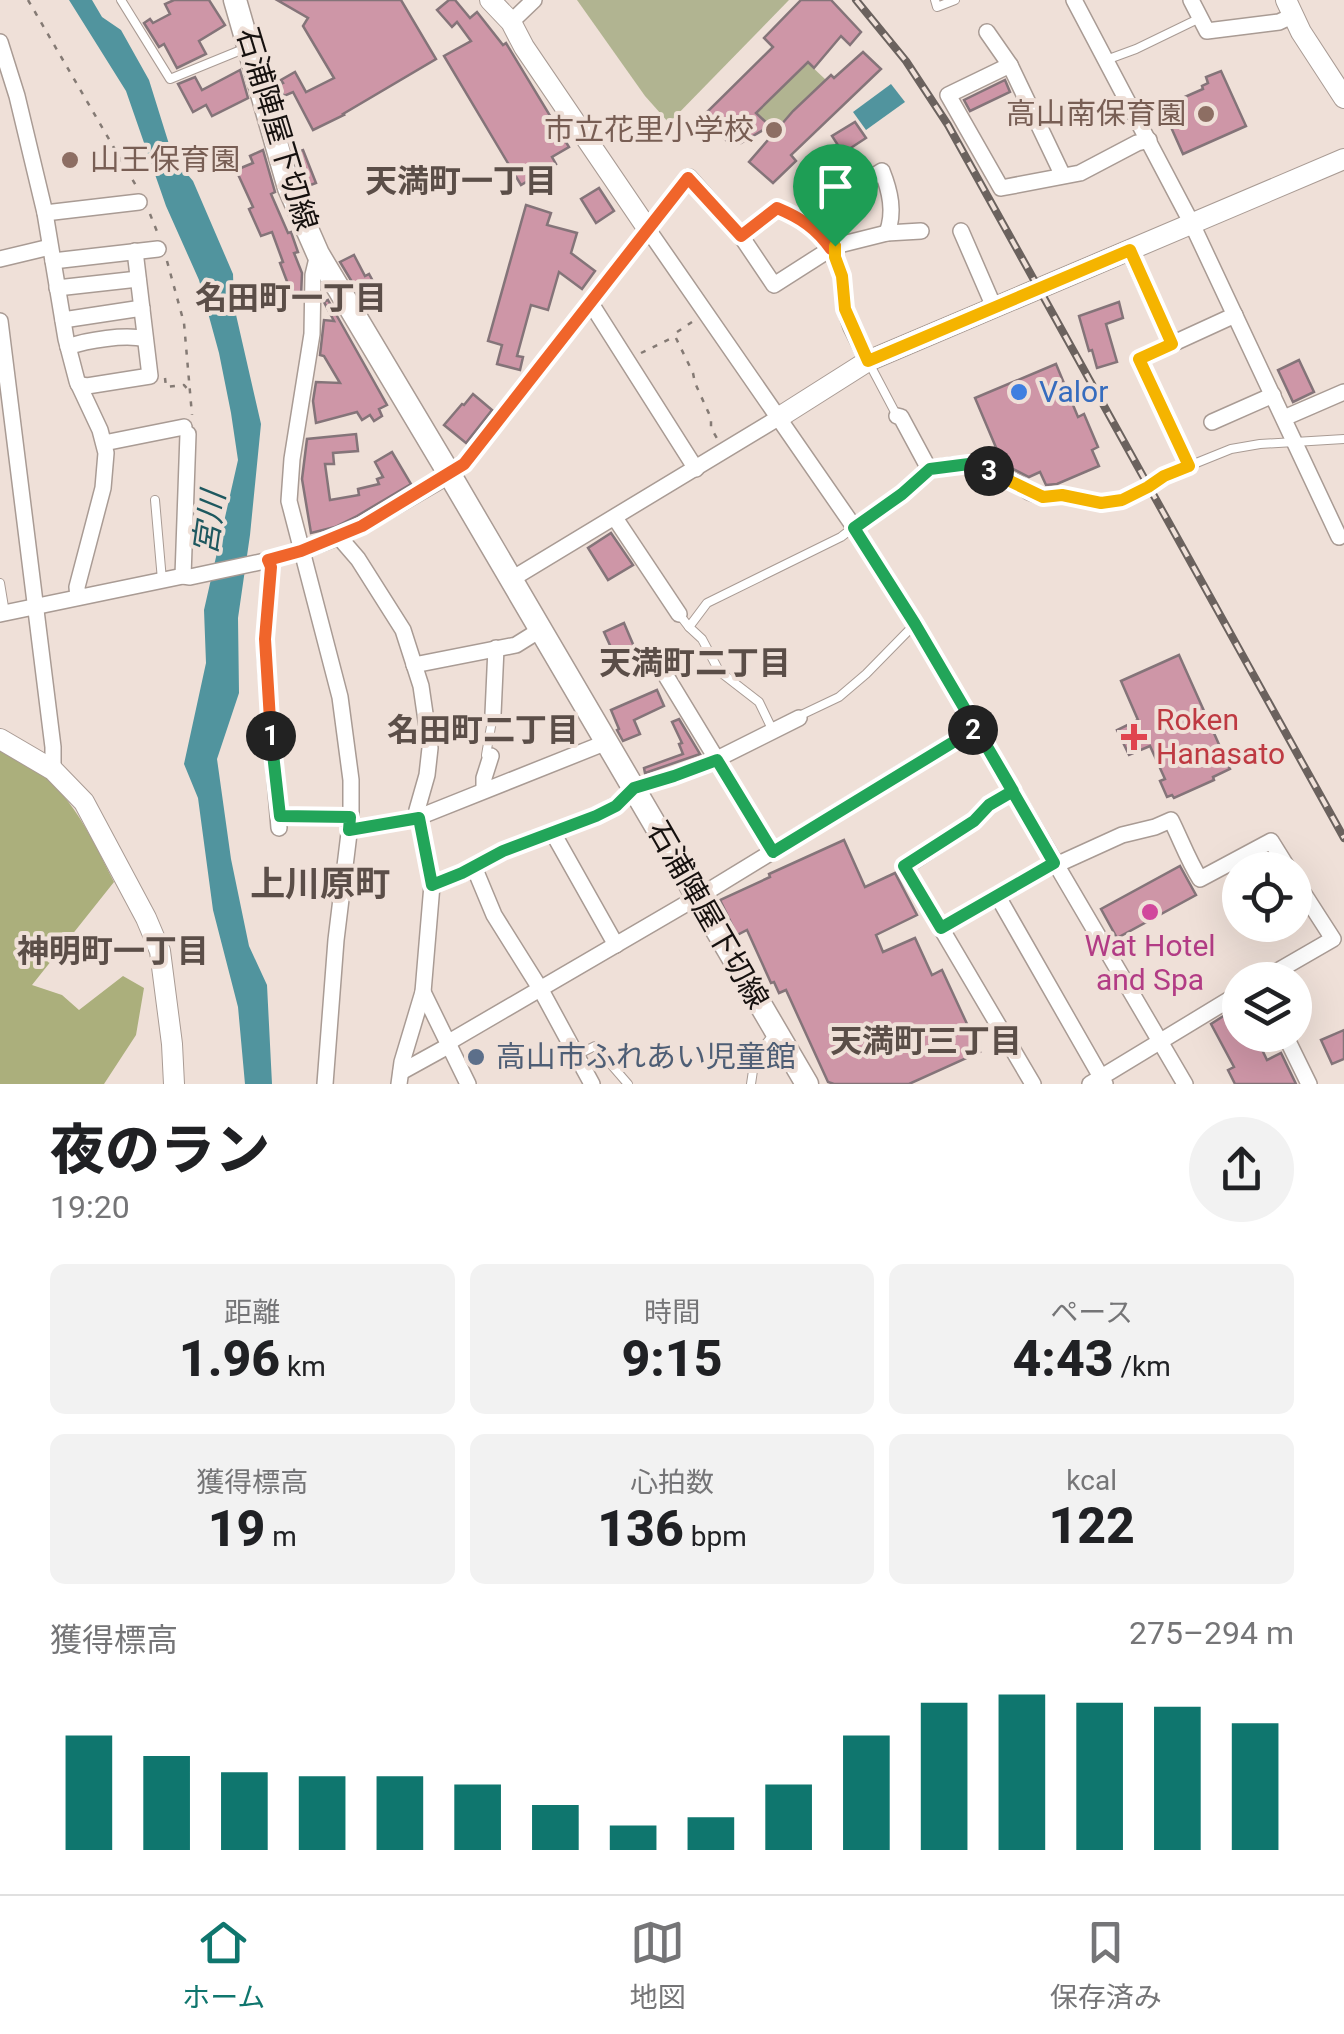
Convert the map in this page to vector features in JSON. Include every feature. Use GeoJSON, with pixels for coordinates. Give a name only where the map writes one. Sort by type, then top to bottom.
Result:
{"type":"FeatureCollection","features":[{"type":"Feature","properties":{"kind":"main road","name":"石浦陣屋下切線"},"geometry":{"type":"LineString","coordinates":[[235,0],[289,188],[318,254],[808,1084]]}},
{"type":"Feature","properties":{"kind":"street"},"geometry":{"type":"LineString","coordinates":[[490,0],[512,22],[524,47],[854,528],[915,624],[1185,1084]]}},
{"type":"Feature","properties":{"kind":"street"},"geometry":{"type":"LineString","coordinates":[[512,22],[534,0]]}},
{"type":"Feature","properties":{"kind":"street"},"geometry":{"type":"LineString","coordinates":[[1074,0],[1192,224],[1338,537]]}},
{"type":"Feature","properties":{"kind":"street"},"geometry":{"type":"LineString","coordinates":[[1191,0],[1207,31],[1279,22],[1289,8],[1344,98]]}},
{"type":"Feature","properties":{"kind":"street"},"geometry":{"type":"LineString","coordinates":[[987,32],[1010,65],[1064,176]]}},
{"type":"Feature","properties":{"kind":"street"},"geometry":{"type":"LineString","coordinates":[[0,42],[45,213],[68,347],[78,384],[104,443],[103,488],[78,597]]}},
{"type":"Feature","properties":{"kind":"street"},"geometry":{"type":"LineString","coordinates":[[1010,65],[948,95],[1001,188],[1080,173],[1149,140]]}},
{"type":"Feature","properties":{"kind":"street"},"geometry":{"type":"LineString","coordinates":[[510,580],[868,361],[1344,160]]}},
{"type":"Feature","properties":{"kind":"street"},"geometry":{"type":"LineString","coordinates":[[844,195],[882,171],[890,196],[887,232]]}},
{"type":"Feature","properties":{"kind":"street"},"geometry":{"type":"LineString","coordinates":[[3,614],[301,551],[362,526],[450,474],[464,464],[688,178],[741,236],[774,285],[833,248],[887,232],[922,231]]}},
{"type":"Feature","properties":{"kind":"street"},"geometry":{"type":"LineString","coordinates":[[45,213],[139,202]]}},
{"type":"Feature","properties":{"kind":"street"},"geometry":{"type":"LineString","coordinates":[[961,231],[994,307]]}},
{"type":"Feature","properties":{"kind":"street"},"geometry":{"type":"LineString","coordinates":[[833,248],[842,276],[845,309],[868,361]]}},
{"type":"Feature","properties":{"kind":"street"},"geometry":{"type":"LineString","coordinates":[[0,259],[158,249]]}},
{"type":"Feature","properties":{"kind":"street"},"geometry":{"type":"LineString","coordinates":[[1130,250],[1172,344]]}},
{"type":"Feature","properties":{"kind":"street"},"geometry":{"type":"LineString","coordinates":[[78,384],[150,376],[135,252]]}},
{"type":"Feature","properties":{"kind":"street"},"geometry":{"type":"LineString","coordinates":[[318,254],[313,276],[312,334],[289,501],[340,697],[351,780],[325,1084]]}},
{"type":"Feature","properties":{"kind":"street"},"geometry":{"type":"LineString","coordinates":[[58,288],[138,280]]}},
{"type":"Feature","properties":{"kind":"street"},"geometry":{"type":"LineString","coordinates":[[590,302],[696,469]]}},
{"type":"Feature","properties":{"kind":"street"},"geometry":{"type":"LineString","coordinates":[[63,320],[142,308]]}},
{"type":"Feature","properties":{"kind":"street"},"geometry":{"type":"LineString","coordinates":[[1189,466],[1139,359],[1235,314]]}},
{"type":"Feature","properties":{"kind":"street"},"geometry":{"type":"LineString","coordinates":[[0,321],[7,451],[35,607],[53,770]]}},
{"type":"Feature","properties":{"kind":"street"},"geometry":{"type":"LineString","coordinates":[[68,347],[135,336],[146,339]]}},
{"type":"Feature","properties":{"kind":"street"},"geometry":{"type":"LineString","coordinates":[[1284,418],[1344,392]]}},
{"type":"Feature","properties":{"kind":"street"},"geometry":{"type":"LineString","coordinates":[[1212,422],[1273,395]]}},
{"type":"Feature","properties":{"kind":"street"},"geometry":{"type":"LineString","coordinates":[[897,416],[930,469]]}},
{"type":"Feature","properties":{"kind":"street"},"geometry":{"type":"LineString","coordinates":[[104,443],[186,430],[186,576]]}},
{"type":"Feature","properties":{"kind":"street"},"geometry":{"type":"LineString","coordinates":[[854,528],[930,469],[955,465],[978,466],[1043,497],[1062,495],[1101,503],[1122,500],[1137,492]]}},
{"type":"Feature","properties":{"kind":"street"},"geometry":{"type":"LineString","coordinates":[[1327,512],[1344,506]]}},
{"type":"Feature","properties":{"kind":"street"},"geometry":{"type":"LineString","coordinates":[[614,518],[684,620]]}},
{"type":"Feature","properties":{"kind":"street"},"geometry":{"type":"LineString","coordinates":[[339,536],[358,558],[404,630],[424,704],[430,748],[417,810],[432,885],[423,992],[400,1078]]}},
{"type":"Feature","properties":{"kind":"street"},"geometry":{"type":"LineString","coordinates":[[266,560],[271,567],[266,665],[279,822]]}},
{"type":"Feature","properties":{"kind":"street"},"geometry":{"type":"LineString","coordinates":[[414,665],[516,644],[540,630]]}},
{"type":"Feature","properties":{"kind":"street"},"geometry":{"type":"LineString","coordinates":[[494,714],[496,648]]}},
{"type":"Feature","properties":{"kind":"street"},"geometry":{"type":"LineString","coordinates":[[660,666],[773,852]]}},
{"type":"Feature","properties":{"kind":"street"},"geometry":{"type":"LineString","coordinates":[[432,885],[503,851],[578,824],[616,806],[634,788],[717,760],[799,718]]}},
{"type":"Feature","properties":{"kind":"street"},"geometry":{"type":"LineString","coordinates":[[400,1078],[450,1044],[976,728]]}},
{"type":"Feature","properties":{"kind":"street"},"geometry":{"type":"LineString","coordinates":[[0,739],[53,770],[84,802],[153,934],[160,952],[174,1084]]}},
{"type":"Feature","properties":{"kind":"street"},"geometry":{"type":"LineString","coordinates":[[350,824],[419,818],[606,742]]}},
{"type":"Feature","properties":{"kind":"street"},"geometry":{"type":"LineString","coordinates":[[484,790],[491,756]]}},
{"type":"Feature","properties":{"kind":"street"},"geometry":{"type":"LineString","coordinates":[[1013,791],[904,866],[1032,1084]]}},
{"type":"Feature","properties":{"kind":"street"},"geometry":{"type":"LineString","coordinates":[[941,928],[1055,864],[1171,820],[1200,879],[1222,867]]}},
{"type":"Feature","properties":{"kind":"street"},"geometry":{"type":"LineString","coordinates":[[553,833],[616,945]]}},
{"type":"Feature","properties":{"kind":"street"},"geometry":{"type":"LineString","coordinates":[[1250,852],[1271,841],[1277,852]]}},
{"type":"Feature","properties":{"kind":"street"},"geometry":{"type":"LineString","coordinates":[[474,867],[494,915],[592,1084]]}},
{"type":"Feature","properties":{"kind":"street"},"geometry":{"type":"LineString","coordinates":[[998,895],[1099,1082],[1222,1005]]}},
{"type":"Feature","properties":{"kind":"street"},"geometry":{"type":"LineString","coordinates":[[1294,962],[1333,939],[1312,906]]}},
{"type":"Feature","properties":{"kind":"street"},"geometry":{"type":"LineString","coordinates":[[423,992],[468,1084]]}},
{"type":"Feature","properties":{"kind":"street"},"geometry":{"type":"LineString","coordinates":[[1293,1052],[1309,1084]]}},
{"type":"Feature","properties":{"kind":"lane"},"geometry":{"type":"LineString","coordinates":[[121,0],[170,79],[250,46]]}},
{"type":"Feature","properties":{"kind":"lane"},"geometry":{"type":"LineString","coordinates":[[934,0],[938,8],[954,0]]}},
{"type":"Feature","properties":{"kind":"lane"},"geometry":{"type":"LineString","coordinates":[[1106,60],[1200,18]]}},
{"type":"Feature","properties":{"kind":"lane"},"geometry":{"type":"LineString","coordinates":[[741,236],[777,208],[806,221],[833,248]]}},
{"type":"Feature","properties":{"kind":"lane"},"geometry":{"type":"LineString","coordinates":[[868,361],[897,416]]}},
{"type":"Feature","properties":{"kind":"lane"},"geometry":{"type":"LineString","coordinates":[[1137,492],[1164,476],[1231,448],[1344,439]]}},
{"type":"Feature","properties":{"kind":"lane"},"geometry":{"type":"LineString","coordinates":[[155,500],[162,580]]}},
{"type":"Feature","properties":{"kind":"lane"},"geometry":{"type":"LineString","coordinates":[[773,731],[760,702],[723,675],[702,640],[684,620],[707,602],[854,528]]}},
{"type":"Feature","properties":{"kind":"lane"},"geometry":{"type":"LineString","coordinates":[[0,583],[3,614]]}},
{"type":"Feature","properties":{"kind":"lane"},"geometry":{"type":"LineString","coordinates":[[799,718],[839,697],[915,624]]}},
{"type":"Feature","properties":{"kind":"lane"},"geometry":{"type":"LineString","coordinates":[[491,756],[486,755],[494,714]]}},
{"type":"Feature","properties":{"kind":"lane"},"geometry":{"type":"LineString","coordinates":[[279,822],[350,824]]}},
{"type":"Feature","properties":{"kind":"lane"},"geometry":{"type":"LineString","coordinates":[[751,1084],[756,1057],[776,1031]]}},
{"type":"Feature","properties":{"kind":"lane"},"geometry":{"type":"LineString","coordinates":[[577,1055],[595,1046],[628,1084]]}},
{"type":"Feature","properties":{"kind":"path"},"geometry":{"type":"LineString","coordinates":[[628,361],[675,336],[706,313]]}},
{"type":"Feature","properties":{"kind":"path"},"geometry":{"type":"LineString","coordinates":[[675,336],[724,452]]}},
{"type":"Feature","properties":{"kind":"path"},"geometry":{"type":"LineString","coordinates":[[150,376],[165,376],[166,387],[184,385],[191,393]]}},
{"type":"Feature","properties":{"kind":"green space"},"geometry":{"type":"Polygon","coordinates":[[[577,0],[789,0],[669,123],[645,96],[577,0]]]}},
{"type":"Feature","properties":{"kind":"green space"},"geometry":{"type":"Polygon","coordinates":[[[808,63],[826,80],[774,130],[756,113],[808,63]]]}},
{"type":"Feature","properties":{"kind":"green space"},"geometry":{"type":"Polygon","coordinates":[[[0,751],[30,764],[58,789],[80,818],[114,882],[32,985],[62,995],[79,1010],[123,976],[144,988],[136,1035],[104,1084],[0,1084],[0,751]]]}},
{"type":"Feature","properties":{"kind":"water"},"geometry":{"type":"Polygon","coordinates":[[[69,0],[92,0],[102,17],[121,30],[149,80],[173,157],[193,181],[233,274],[234,306],[261,424],[238,618],[239,693],[217,759],[231,859],[249,946],[267,985],[272,1084],[245,1084],[238,1007],[213,910],[198,798],[184,764],[206,663],[204,610],[238,460],[231,413],[199,280],[166,206],[126,91],[69,0]]]}},
{"type":"Feature","properties":{"kind":"water"},"geometry":{"type":"Polygon","coordinates":[[[891,84],[905,102],[866,130],[853,112],[891,84]]]}},
{"type":"Feature","properties":{"kind":"building"},"geometry":{"type":"Polygon","coordinates":[[[174,0],[209,0],[225,25],[199,41],[206,54],[177,68],[164,44],[159,47],[144,23],[170,14],[165,4],[174,0]]]}},
{"type":"Feature","properties":{"kind":"building"},"geometry":{"type":"Polygon","coordinates":[[[277,0],[401,0],[436,59],[313,130],[293,92],[284,96],[278,85],[295,72],[306,92],[334,78],[303,26],[308,18],[277,0]]]}},
{"type":"Feature","properties":{"kind":"building"},"geometry":{"type":"Polygon","coordinates":[[[455,0],[470,18],[477,12],[503,45],[506,43],[569,147],[552,157],[556,164],[521,185],[444,56],[471,41],[457,22],[452,27],[437,10],[455,0]]]}},
{"type":"Feature","properties":{"kind":"building"},"geometry":{"type":"Polygon","coordinates":[[[801,0],[831,0],[861,32],[850,45],[841,36],[814,68],[808,62],[756,113],[770,126],[741,143],[735,137],[728,142],[704,115],[773,47],[764,38],[801,0]]]}},
{"type":"Feature","properties":{"kind":"building"},"geometry":{"type":"Polygon","coordinates":[[[863,52],[881,69],[791,155],[796,161],[773,183],[749,162],[793,111],[831,75],[834,78],[863,52]]]}},
{"type":"Feature","properties":{"kind":"building"},"geometry":{"type":"Polygon","coordinates":[[[240,70],[248,98],[212,116],[206,105],[193,112],[178,84],[195,77],[202,90],[240,70]]]}},
{"type":"Feature","properties":{"kind":"building"},"geometry":{"type":"Polygon","coordinates":[[[1221,71],[1246,126],[1183,154],[1162,107],[1203,89],[1208,83],[1206,77],[1221,71]]]}},
{"type":"Feature","properties":{"kind":"building"},"geometry":{"type":"Polygon","coordinates":[[[1005,80],[1010,92],[970,111],[964,100],[1005,80]]]}},
{"type":"Feature","properties":{"kind":"building"},"geometry":{"type":"Polygon","coordinates":[[[855,122],[866,138],[843,153],[832,136],[855,122]]]}},
{"type":"Feature","properties":{"kind":"building"},"geometry":{"type":"Polygon","coordinates":[[[263,150],[275,192],[271,194],[298,252],[294,253],[302,273],[301,297],[294,300],[272,232],[261,236],[236,170],[253,163],[250,156],[263,150]]]}},
{"type":"Feature","properties":{"kind":"building"},"geometry":{"type":"Polygon","coordinates":[[[303,150],[316,183],[305,187],[295,153],[303,150]]]}},
{"type":"Feature","properties":{"kind":"building"},"geometry":{"type":"Polygon","coordinates":[[[599,188],[614,211],[596,223],[581,199],[599,188]]]}},
{"type":"Feature","properties":{"kind":"building"},"geometry":{"type":"Polygon","coordinates":[[[526,205],[551,213],[547,225],[577,233],[571,253],[595,271],[582,289],[559,272],[548,310],[531,305],[517,356],[523,357],[520,370],[497,364],[502,345],[488,341],[526,205]]]}},
{"type":"Feature","properties":{"kind":"building"},"geometry":{"type":"Polygon","coordinates":[[[354,255],[380,294],[364,302],[340,262],[354,255]]]}},
{"type":"Feature","properties":{"kind":"building"},"geometry":{"type":"Polygon","coordinates":[[[328,300],[387,405],[379,409],[382,416],[374,421],[370,415],[362,420],[357,412],[316,423],[316,382],[340,383],[320,355],[324,320],[334,321],[324,302],[328,300]]]}},
{"type":"Feature","properties":{"kind":"building"},"geometry":{"type":"Polygon","coordinates":[[[1119,302],[1123,318],[1106,324],[1117,362],[1097,368],[1079,316],[1119,302]]]}},
{"type":"Feature","properties":{"kind":"building"},"geometry":{"type":"Polygon","coordinates":[[[1299,360],[1314,392],[1293,402],[1278,370],[1299,360]]]}},
{"type":"Feature","properties":{"kind":"building"},"geometry":{"type":"Polygon","coordinates":[[[1056,364],[1078,417],[1084,414],[1098,447],[1092,450],[1099,466],[1046,485],[1040,472],[1029,477],[1003,464],[975,398],[1056,364]]]}},
{"type":"Feature","properties":{"kind":"building"},"geometry":{"type":"Polygon","coordinates":[[[473,394],[492,410],[466,443],[444,425],[473,394]]]}},
{"type":"Feature","properties":{"kind":"building"},"geometry":{"type":"Polygon","coordinates":[[[356,434],[358,451],[333,453],[334,464],[325,464],[330,500],[359,495],[358,489],[379,484],[377,479],[383,477],[375,462],[392,452],[411,484],[335,527],[311,533],[302,479],[307,439],[356,434]]]}},
{"type":"Feature","properties":{"kind":"building"},"geometry":{"type":"Polygon","coordinates":[[[611,533],[633,565],[608,580],[588,548],[611,533]]]}},
{"type":"Feature","properties":{"kind":"building"},"geometry":{"type":"Polygon","coordinates":[[[624,623],[638,656],[619,665],[604,632],[624,623]]]}},
{"type":"Feature","properties":{"kind":"building"},"geometry":{"type":"Polygon","coordinates":[[[1179,655],[1230,769],[1174,798],[1167,797],[1160,781],[1165,779],[1150,746],[1129,755],[1117,730],[1138,720],[1121,681],[1179,655]]]}},
{"type":"Feature","properties":{"kind":"building"},"geometry":{"type":"Polygon","coordinates":[[[657,690],[664,706],[634,720],[640,734],[623,741],[611,710],[657,690]]]}},
{"type":"Feature","properties":{"kind":"building"},"geometry":{"type":"Polygon","coordinates":[[[679,719],[700,754],[645,773],[644,768],[683,754],[672,722],[679,719]]]}},
{"type":"Feature","properties":{"kind":"building"},"geometry":{"type":"Polygon","coordinates":[[[844,840],[865,887],[895,873],[917,915],[876,935],[883,952],[915,938],[932,975],[942,970],[980,1052],[909,1084],[828,1082],[786,990],[779,993],[771,983],[747,930],[737,935],[720,900],[844,840]]]}},
{"type":"Feature","properties":{"kind":"building"},"geometry":{"type":"Polygon","coordinates":[[[1180,866],[1196,895],[1117,938],[1101,909],[1180,866]]]}},
{"type":"Feature","properties":{"kind":"building"},"geometry":{"type":"Polygon","coordinates":[[[1222,1017],[1222,1045],[1211,1024],[1222,1017]]]}},
{"type":"Feature","properties":{"kind":"building"},"geometry":{"type":"Polygon","coordinates":[[[1344,1030],[1344,1059],[1332,1064],[1321,1040],[1344,1030]]]}},
{"type":"Feature","properties":{"kind":"building"},"geometry":{"type":"Polygon","coordinates":[[[1226,1052],[1263,1052],[1267,1060],[1281,1053],[1296,1084],[1235,1084],[1228,1070],[1234,1067],[1226,1052]]]}},
{"type":"Feature","properties":{"kind":"railway"},"geometry":{"type":"LineString","coordinates":[[856,0],[906,61],[948,125],[1344,838]]}},
{"type":"Feature","properties":{"kind":"place","name":"高山南保育園"},"geometry":{"type":"Point","coordinates":[1206,114]}},
{"type":"Feature","properties":{"kind":"place","name":"市立花里小学校"},"geometry":{"type":"Point","coordinates":[774,130]}},
{"type":"Feature","properties":{"kind":"place","name":"山王保育園"},"geometry":{"type":"Point","coordinates":[70,160]}},
{"type":"Feature","properties":{"kind":"place","name":"Valor"},"geometry":{"type":"Point","coordinates":[1019,392]}},
{"type":"Feature","properties":{"kind":"place","name":"Roken Hanasato"},"geometry":{"type":"Point","coordinates":[1134,737]}},
{"type":"Feature","properties":{"kind":"place","name":"Wat Hotel and Spa"},"geometry":{"type":"Point","coordinates":[1150,912]}},
{"type":"Feature","properties":{"kind":"place","name":"高山市ふれあい児童館"},"geometry":{"type":"Point","coordinates":[476,1057]}},
{"type":"Feature","properties":{"kind":"district","name":"天満町一丁目"},"geometry":{"type":"Point","coordinates":[461,181]}},
{"type":"Feature","properties":{"kind":"district","name":"名田町一丁目"},"geometry":{"type":"Point","coordinates":[291,298]}},
{"type":"Feature","properties":{"kind":"district","name":"天満町二丁目"},"geometry":{"type":"Point","coordinates":[695,663]}},
{"type":"Feature","properties":{"kind":"district","name":"名田町二丁目"},"geometry":{"type":"Point","coordinates":[483,730]}},
{"type":"Feature","properties":{"kind":"district","name":"上川原町"},"geometry":{"type":"Point","coordinates":[320,884]}},
{"type":"Feature","properties":{"kind":"district","name":"神明町一丁目"},"geometry":{"type":"Point","coordinates":[113,951]}},
{"type":"Feature","properties":{"kind":"district","name":"天満町三丁目"},"geometry":{"type":"Point","coordinates":[926,1041]}},
{"type":"Feature","properties":{"kind":"route"},"geometry":{"type":"LineString","coordinates":[[835,246],[831,249],[806,221],[777,208],[741,236],[688,178],[464,464],[362,526],[268,560],[271,567],[266,665],[280,816],[350,817],[349,830],[419,818],[432,885],[503,851],[596,816],[616,806],[634,788],[717,760],[773,852],[976,728],[1013,791],[1054,863],[941,928],[904,866],[1013,791],[915,624],[854,528],[902,494],[924,472],[939,466],[978,466],[1043,497],[1074,496],[1101,503],[1122,500],[1189,466],[1139,359],[1172,344],[1130,250],[868,361],[845,309],[835,246]]}},
{"type":"Feature","properties":{"kind":"water label","name":"宮川"},"geometry":{"type":"Point","coordinates":[209,523]}}]}
